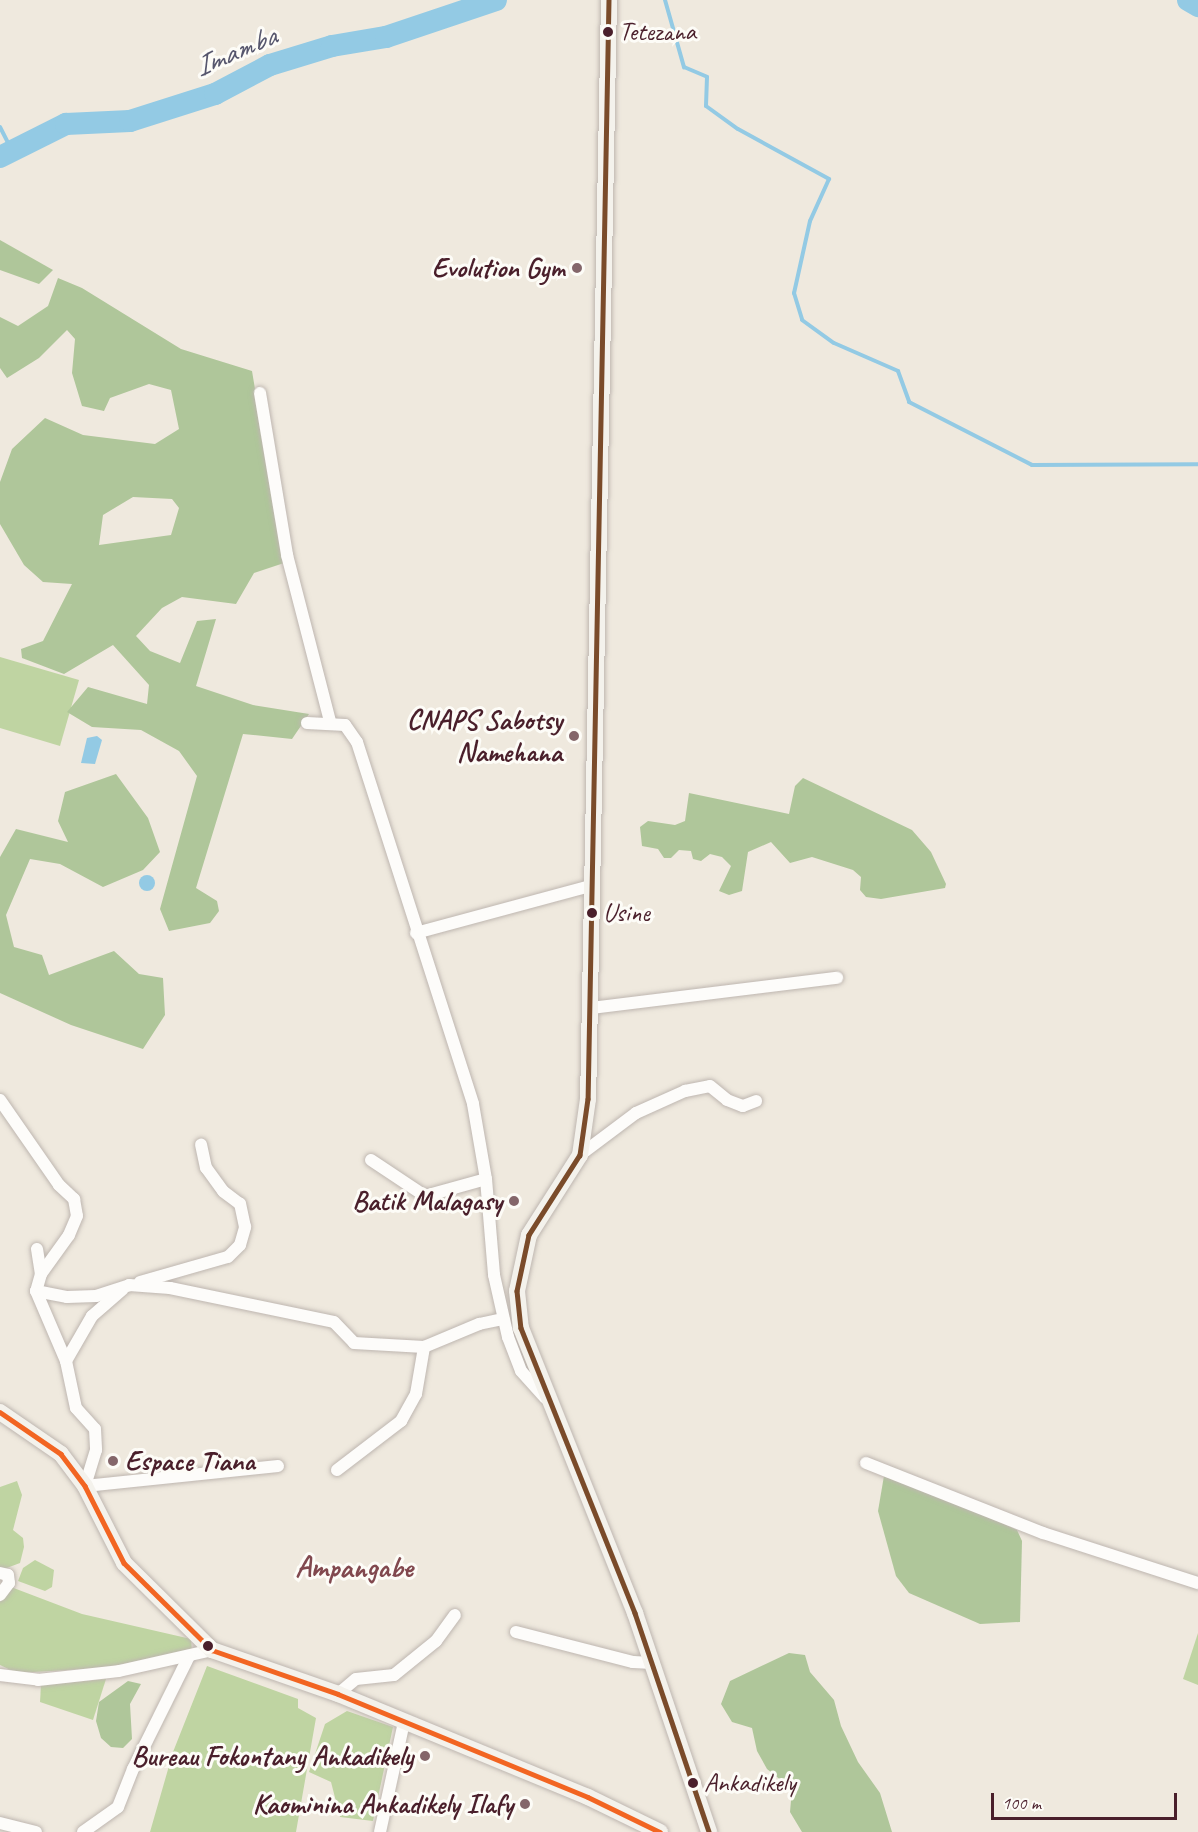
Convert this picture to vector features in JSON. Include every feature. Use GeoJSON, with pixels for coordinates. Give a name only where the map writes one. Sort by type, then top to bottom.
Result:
{"type":"FeatureCollection","features":[{"type":"Feature","properties":{"kind":"main road"},"geometry":{"type":"LineString","coordinates":[[609,0],[594,885],[588,1099],[580,1155],[529,1235],[517,1291],[520,1328],[554,1407],[652,1663],[709,1832]]}},
{"type":"Feature","properties":{"kind":"main road"},"geometry":{"type":"LineString","coordinates":[[0,1412],[61,1454],[85,1486],[124,1563],[212,1650],[338,1694],[588,1797],[660,1832]]}},
{"type":"Feature","properties":{"kind":"street"},"geometry":{"type":"LineString","coordinates":[[260,393],[287,555],[330,721]]}},
{"type":"Feature","properties":{"kind":"street"},"geometry":{"type":"LineString","coordinates":[[307,723],[330,721],[345,724],[357,741],[416,933],[473,1104],[486,1179],[494,1275],[503,1319],[521,1371],[554,1407]]}},
{"type":"Feature","properties":{"kind":"street"},"geometry":{"type":"LineString","coordinates":[[416,933],[594,885]]}},
{"type":"Feature","properties":{"kind":"street"},"geometry":{"type":"LineString","coordinates":[[591,1008],[837,978]]}},
{"type":"Feature","properties":{"kind":"street"},"geometry":{"type":"LineString","coordinates":[[580,1155],[636,1113],[685,1091],[711,1086],[726,1100],[743,1106],[756,1101]]}},
{"type":"Feature","properties":{"kind":"street"},"geometry":{"type":"LineString","coordinates":[[0,1100],[59,1185],[74,1199],[77,1216],[69,1235],[41,1274],[36,1290],[66,1361],[76,1408],[95,1429],[96,1450],[85,1486],[278,1466]]}},
{"type":"Feature","properties":{"kind":"street"},"geometry":{"type":"LineString","coordinates":[[36,1290],[67,1297],[96,1296],[228,1257],[240,1245],[245,1227],[240,1204],[223,1191],[207,1168],[201,1145]]}},
{"type":"Feature","properties":{"kind":"street"},"geometry":{"type":"LineString","coordinates":[[372,1160],[425,1196],[486,1179]]}},
{"type":"Feature","properties":{"kind":"street"},"geometry":{"type":"LineString","coordinates":[[37,1249],[41,1274]]}},
{"type":"Feature","properties":{"kind":"street"},"geometry":{"type":"LineString","coordinates":[[66,1361],[92,1316],[129,1285],[170,1288],[334,1322],[354,1343],[424,1347],[503,1319]]}},
{"type":"Feature","properties":{"kind":"street"},"geometry":{"type":"LineString","coordinates":[[337,1470],[401,1421],[416,1394],[424,1347]]}},
{"type":"Feature","properties":{"kind":"street"},"geometry":{"type":"LineString","coordinates":[[866,1463],[1043,1533],[1198,1583]]}},
{"type":"Feature","properties":{"kind":"street"},"geometry":{"type":"LineString","coordinates":[[0,1573],[8,1575],[9,1583],[0,1594]]}},
{"type":"Feature","properties":{"kind":"street"},"geometry":{"type":"LineString","coordinates":[[338,1694],[356,1680],[383,1679],[403,1670],[436,1641],[455,1616]]}},
{"type":"Feature","properties":{"kind":"street"},"geometry":{"type":"LineString","coordinates":[[516,1632],[633,1662],[652,1663]]}},
{"type":"Feature","properties":{"kind":"street"},"geometry":{"type":"LineString","coordinates":[[0,1675],[38,1680],[119,1671],[212,1650]]}},
{"type":"Feature","properties":{"kind":"street"},"geometry":{"type":"LineString","coordinates":[[83,1832],[118,1807],[133,1769],[189,1656]]}},
{"type":"Feature","properties":{"kind":"street"},"geometry":{"type":"LineString","coordinates":[[380,1832],[404,1722]]}},
{"type":"Feature","properties":{"kind":"street"},"geometry":{"type":"LineString","coordinates":[[0,1823],[36,1832]]}},
{"type":"Feature","properties":{"kind":"green space"},"geometry":{"type":"Polygon","coordinates":[[[0,240],[53,270],[39,284],[0,270],[0,240]]]}},
{"type":"Feature","properties":{"kind":"green space"},"geometry":{"type":"Polygon","coordinates":[[[58,278],[82,288],[181,349],[252,371],[284,563],[254,573],[236,604],[182,597],[162,608],[136,636],[150,651],[180,663],[197,621],[216,619],[196,686],[253,705],[309,714],[292,739],[243,734],[196,888],[217,901],[219,911],[210,923],[169,931],[160,909],[197,776],[179,751],[141,730],[92,727],[67,712],[88,687],[147,704],[149,685],[113,645],[64,674],[22,658],[21,649],[43,641],[72,584],[43,582],[24,565],[0,524],[0,482],[12,449],[45,418],[83,435],[155,444],[179,429],[171,390],[149,384],[110,398],[104,411],[82,406],[72,373],[75,339],[67,330],[39,358],[7,378],[0,368],[0,317],[18,326],[48,306],[58,278]],[[133,497],[103,515],[99,545],[171,535],[179,508],[172,499],[133,497]]]}},
{"type":"Feature","properties":{"kind":"green space"},"geometry":{"type":"Polygon","coordinates":[[[0,657],[79,680],[60,746],[0,728],[0,657]]]}},
{"type":"Feature","properties":{"kind":"green space"},"geometry":{"type":"Polygon","coordinates":[[[116,774],[148,818],[160,852],[143,870],[103,887],[60,864],[30,859],[6,915],[14,947],[42,955],[49,975],[114,951],[139,974],[163,978],[165,1015],[143,1049],[71,1025],[0,993],[0,857],[16,829],[68,842],[58,821],[65,792],[116,774]]]}},
{"type":"Feature","properties":{"kind":"green space"},"geometry":{"type":"Polygon","coordinates":[[[803,778],[912,830],[931,852],[946,884],[945,888],[881,899],[866,897],[860,890],[861,877],[853,870],[812,857],[790,863],[771,842],[748,852],[742,891],[729,895],[719,891],[731,866],[722,857],[710,854],[701,861],[693,859],[691,851],[679,850],[671,858],[664,858],[658,849],[642,846],[640,827],[648,821],[675,825],[685,821],[689,793],[789,814],[795,786],[803,778]]]}},
{"type":"Feature","properties":{"kind":"green space"},"geometry":{"type":"Polygon","coordinates":[[[885,1470],[1017,1530],[1022,1541],[1020,1622],[980,1624],[909,1593],[896,1576],[878,1511],[885,1470]]]}},
{"type":"Feature","properties":{"kind":"green space"},"geometry":{"type":"Polygon","coordinates":[[[17,1481],[22,1495],[13,1530],[23,1538],[24,1547],[20,1563],[4,1569],[0,1568],[0,1487],[17,1481]]]}},
{"type":"Feature","properties":{"kind":"green space"},"geometry":{"type":"Polygon","coordinates":[[[35,1560],[54,1570],[52,1587],[45,1591],[18,1581],[23,1568],[35,1560]]]}},
{"type":"Feature","properties":{"kind":"green space"},"geometry":{"type":"Polygon","coordinates":[[[11,1587],[82,1614],[191,1639],[192,1651],[102,1668],[17,1673],[0,1665],[0,1602],[11,1587]]]}},
{"type":"Feature","properties":{"kind":"green space"},"geometry":{"type":"Polygon","coordinates":[[[1198,1633],[1198,1685],[1183,1679],[1198,1633]]]}},
{"type":"Feature","properties":{"kind":"green space"},"geometry":{"type":"Polygon","coordinates":[[[789,1653],[805,1655],[810,1672],[834,1700],[841,1726],[858,1762],[880,1793],[892,1832],[802,1832],[790,1812],[792,1789],[767,1769],[757,1751],[752,1728],[732,1722],[721,1704],[730,1681],[789,1653]]]}},
{"type":"Feature","properties":{"kind":"green space"},"geometry":{"type":"Polygon","coordinates":[[[207,1666],[298,1699],[298,1708],[316,1718],[296,1832],[150,1832],[173,1752],[207,1666]]]}},
{"type":"Feature","properties":{"kind":"green space"},"geometry":{"type":"Polygon","coordinates":[[[106,1679],[93,1720],[40,1702],[41,1685],[106,1679]]]}},
{"type":"Feature","properties":{"kind":"green space"},"geometry":{"type":"Polygon","coordinates":[[[128,1681],[141,1684],[130,1704],[132,1739],[123,1748],[111,1747],[101,1738],[96,1721],[99,1702],[128,1681]]]}},
{"type":"Feature","properties":{"kind":"green space"},"geometry":{"type":"Polygon","coordinates":[[[347,1711],[393,1727],[373,1821],[340,1817],[331,1782],[309,1772],[325,1724],[347,1711]]]}},
{"type":"Feature","properties":{"kind":"water"},"geometry":{"type":"Polygon","coordinates":[[[97,736],[102,740],[95,764],[81,763],[87,738],[97,736]]]}},
{"type":"Feature","properties":{"kind":"water"},"geometry":{"type":"Polygon","coordinates":[[[147,875],[153,877],[155,883],[153,889],[147,891],[141,889],[139,883],[141,877],[147,875]]]}},
{"type":"Feature","properties":{"kind":"waterway","name":"Imamba"},"geometry":{"type":"LineString","coordinates":[[0,157],[66,124],[130,121],[215,94],[270,65],[332,46],[386,37],[496,0]]}},
{"type":"Feature","properties":{"kind":"waterway"},"geometry":{"type":"LineString","coordinates":[[665,0],[684,67],[707,77],[706,106],[738,129],[829,179],[810,221],[794,293],[802,320],[834,343],[898,371],[909,402],[1032,465],[1198,464]]}},
{"type":"Feature","properties":{"kind":"waterway","name":"Imamba"},"geometry":{"type":"LineString","coordinates":[[1188,0],[1198,6]]}},
{"type":"Feature","properties":{"kind":"waterway"},"geometry":{"type":"LineString","coordinates":[[0,127],[13,153]]}},
{"type":"Feature","properties":{"kind":"transit line"},"geometry":{"type":"LineString","coordinates":[[609,0],[588,1099],[580,1155],[529,1235],[517,1291],[521,1328],[635,1613],[709,1832]]}},
{"type":"Feature","properties":{"kind":"transit line"},"geometry":{"type":"LineString","coordinates":[[0,1412],[61,1454],[85,1486],[124,1563],[212,1650],[338,1694],[588,1797],[660,1832]]}},
{"type":"Feature","properties":{"kind":"place","name":"Tetezana"},"geometry":{"type":"Point","coordinates":[608,32]}},
{"type":"Feature","properties":{"kind":"place","name":"Evolution Gym"},"geometry":{"type":"Point","coordinates":[577,268]}},
{"type":"Feature","properties":{"kind":"place","name":"CNAPS Sabotsy Namehana"},"geometry":{"type":"Point","coordinates":[574,736]}},
{"type":"Feature","properties":{"kind":"place","name":"Usine"},"geometry":{"type":"Point","coordinates":[592,913]}},
{"type":"Feature","properties":{"kind":"place","name":"Batik Malagasy"},"geometry":{"type":"Point","coordinates":[514,1201]}},
{"type":"Feature","properties":{"kind":"place","name":"Espace Tiana"},"geometry":{"type":"Point","coordinates":[113,1461]}},
{"type":"Feature","properties":{"kind":"place","name":"Bureau Fokontany Ankadikely"},"geometry":{"type":"Point","coordinates":[425,1756]}},
{"type":"Feature","properties":{"kind":"place","name":"Ankadikely"},"geometry":{"type":"Point","coordinates":[693,1783]}},
{"type":"Feature","properties":{"kind":"place","name":"Kaominina Ankadikely Ilafy"},"geometry":{"type":"Point","coordinates":[525,1804]}},
{"type":"Feature","properties":{"kind":"district","name":"Ampangabe"},"geometry":{"type":"Point","coordinates":[354,1567]}}]}
